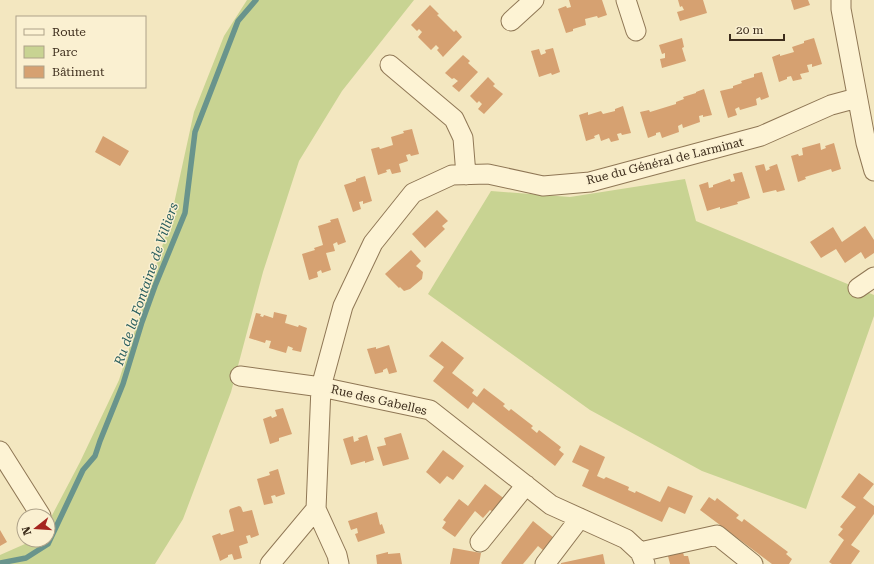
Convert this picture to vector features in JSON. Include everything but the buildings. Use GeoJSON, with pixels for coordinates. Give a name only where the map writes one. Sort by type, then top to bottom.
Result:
{"type":"FeatureCollection","features":[{"type":"Feature","properties":{"kind":"street"},"geometry":{"type":"LineString","coordinates":[[511,21],[534,0]]}},
{"type":"Feature","properties":{"kind":"street"},"geometry":{"type":"LineString","coordinates":[[626,0],[636,31]]}},
{"type":"Feature","properties":{"kind":"street"},"geometry":{"type":"LineString","coordinates":[[841,0],[841,9],[857,98],[866,143],[874,170]]}},
{"type":"Feature","properties":{"kind":"street"},"geometry":{"type":"LineString","coordinates":[[390,65],[454,119],[463,138],[466,175]]}},
{"type":"Feature","properties":{"kind":"street","name":"Rue du Général de Larminat"},"geometry":{"type":"LineString","coordinates":[[339,564],[337,555],[316,508],[321,387],[343,306],[373,244],[413,193],[452,175],[488,174],[543,186],[590,182],[761,136],[831,105],[857,98]]}},
{"type":"Feature","properties":{"kind":"street"},"geometry":{"type":"LineString","coordinates":[[858,288],[874,277]]}},
{"type":"Feature","properties":{"kind":"street","name":"Rue des Gabelles"},"geometry":{"type":"LineString","coordinates":[[240,376],[321,387],[430,410],[551,505],[626,539],[642,558],[717,535],[753,564]]}},
{"type":"Feature","properties":{"kind":"street"},"geometry":{"type":"LineString","coordinates":[[0,451],[36,508]]}},
{"type":"Feature","properties":{"kind":"street"},"geometry":{"type":"LineString","coordinates":[[480,542],[526,485]]}},
{"type":"Feature","properties":{"kind":"street"},"geometry":{"type":"LineString","coordinates":[[270,564],[316,508]]}},
{"type":"Feature","properties":{"kind":"street"},"geometry":{"type":"LineString","coordinates":[[545,564],[580,518]]}},
{"type":"Feature","properties":{"kind":"green space"},"geometry":{"type":"Polygon","coordinates":[[[247,0],[414,0],[342,91],[299,161],[263,272],[231,392],[183,519],[155,564],[0,564],[0,555],[16,548],[56,548],[56,508],[80,462],[119,380],[170,222],[194,112],[224,36],[247,0]]]}},
{"type":"Feature","properties":{"kind":"green space"},"geometry":{"type":"Polygon","coordinates":[[[685,179],[696,221],[874,295],[874,316],[806,509],[702,471],[590,410],[428,294],[491,191],[570,197],[685,179]]]}},
{"type":"Feature","properties":{"kind":"waterway","name":"Ru de la Fontaine de Villiers"},"geometry":{"type":"LineString","coordinates":[[0,563],[26,558],[48,544],[83,470],[95,456],[123,384],[155,286],[185,213],[195,132],[238,21],[256,0]]}}]}
